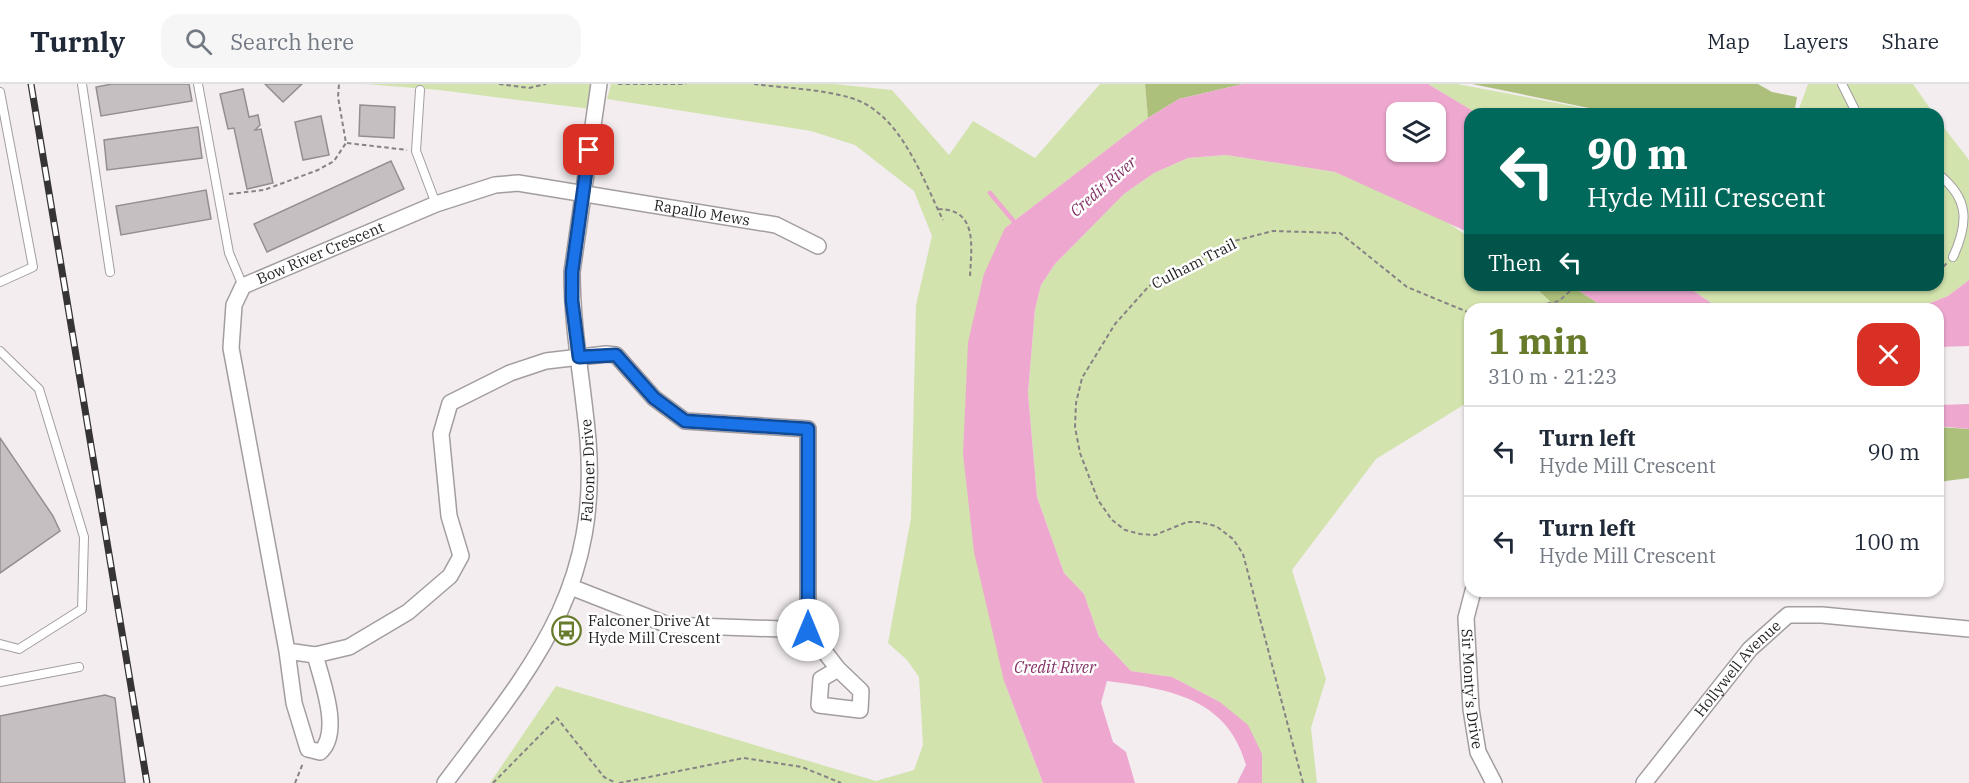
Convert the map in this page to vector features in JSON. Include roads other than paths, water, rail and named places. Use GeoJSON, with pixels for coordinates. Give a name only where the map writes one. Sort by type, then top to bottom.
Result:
{"type":"FeatureCollection","features":[{"type":"Feature","properties":{"kind":"street","name":"Falconer Drive"},"geometry":{"type":"LineString","coordinates":[[445,783],[526,675],[545,645],[571,587],[583,541],[589,480],[572,301],[572,272],[599,84]]}},
{"type":"Feature","properties":{"kind":"street","name":"Bow River Crescent"},"geometry":{"type":"LineString","coordinates":[[315,655],[328,707],[331,733],[329,745],[320,752],[308,749],[294,703],[287,651],[231,348],[234,305],[243,286],[436,204],[495,185],[518,183],[582,194]]}},
{"type":"Feature","properties":{"kind":"street","name":"Rapallo Mews"},"geometry":{"type":"LineString","coordinates":[[582,194],[776,225],[818,246]]}},
{"type":"Feature","properties":{"kind":"street"},"geometry":{"type":"LineString","coordinates":[[287,651],[315,655],[349,647],[408,612],[450,576],[461,556],[449,516],[441,434],[450,403],[510,374],[546,361],[616,355],[654,398],[685,421],[808,429],[808,630],[838,669]]}},
{"type":"Feature","properties":{"kind":"street"},"geometry":{"type":"LineString","coordinates":[[571,587],[668,625],[808,630]]}},
{"type":"Feature","properties":{"kind":"street","name":"Sir Monty's Drive"},"geometry":{"type":"LineString","coordinates":[[1471,597],[1466,618],[1471,709],[1478,752],[1494,783]]}},
{"type":"Feature","properties":{"kind":"street","name":"Hollywell Avenue"},"geometry":{"type":"LineString","coordinates":[[1644,783],[1750,649],[1788,615],[1822,615],[1969,629]]}},
{"type":"Feature","properties":{"kind":"lane"},"geometry":{"type":"LineString","coordinates":[[82,84],[110,272]]}},
{"type":"Feature","properties":{"kind":"lane"},"geometry":{"type":"LineString","coordinates":[[198,84],[229,253],[243,286]]}},
{"type":"Feature","properties":{"kind":"lane"},"geometry":{"type":"LineString","coordinates":[[1842,84],[1854,108]]}},
{"type":"Feature","properties":{"kind":"lane"},"geometry":{"type":"LineString","coordinates":[[420,90],[416,151],[436,204]]}},
{"type":"Feature","properties":{"kind":"lane"},"geometry":{"type":"LineString","coordinates":[[0,92],[33,267],[0,282]]}},
{"type":"Feature","properties":{"kind":"lane"},"geometry":{"type":"LineString","coordinates":[[1944,178],[1950,182],[1965,204],[1965,227],[1953,257]]}},
{"type":"Feature","properties":{"kind":"lane"},"geometry":{"type":"LineString","coordinates":[[0,351],[39,389],[84,537],[82,609],[19,649],[0,644]]}},
{"type":"Feature","properties":{"kind":"lane"},"geometry":{"type":"LineString","coordinates":[[0,682],[79,667]]}},
{"type":"Feature","properties":{"kind":"water","name":"Credit River"},"geometry":{"type":"Polygon","coordinates":[[[1243,84],[1428,84],[1468,108],[1464,108],[1464,230],[1335,172],[1226,155],[1188,158],[1154,173],[1124,194],[1055,264],[1041,285],[1035,309],[1028,393],[1037,497],[1064,573],[1084,594],[1099,637],[1131,671],[1172,677],[1220,702],[1248,725],[1262,754],[1262,783],[1237,783],[1246,765],[1237,742],[1225,724],[1210,711],[1192,700],[1173,693],[1107,681],[1101,703],[1113,742],[1126,752],[1135,783],[1043,783],[1004,681],[974,552],[963,454],[968,342],[984,274],[1005,228],[1148,118],[1179,99],[1243,84]]]}},
{"type":"Feature","properties":{"kind":"water"},"geometry":{"type":"Polygon","coordinates":[[[1969,280],[1969,346],[1944,347],[1944,303],[1930,303],[1948,296],[1969,280]]]}},
{"type":"Feature","properties":{"kind":"water"},"geometry":{"type":"Polygon","coordinates":[[[1579,291],[1694,291],[1711,303],[1598,303],[1579,291]]]}},
{"type":"Feature","properties":{"kind":"water"},"geometry":{"type":"Polygon","coordinates":[[[1969,404],[1969,429],[1944,427],[1944,405],[1969,404]]]}},
{"type":"Feature","properties":{"kind":"waterway"},"geometry":{"type":"LineString","coordinates":[[990,193],[1017,225]]}},
{"type":"Feature","properties":{"kind":"railway"},"geometry":{"type":"LineString","coordinates":[[31,84],[147,783]]}},
{"type":"Feature","properties":{"kind":"place","name":"Falconer Drive At Hyde Mill Crescent"},"geometry":{"type":"Point","coordinates":[567,630]}}]}
